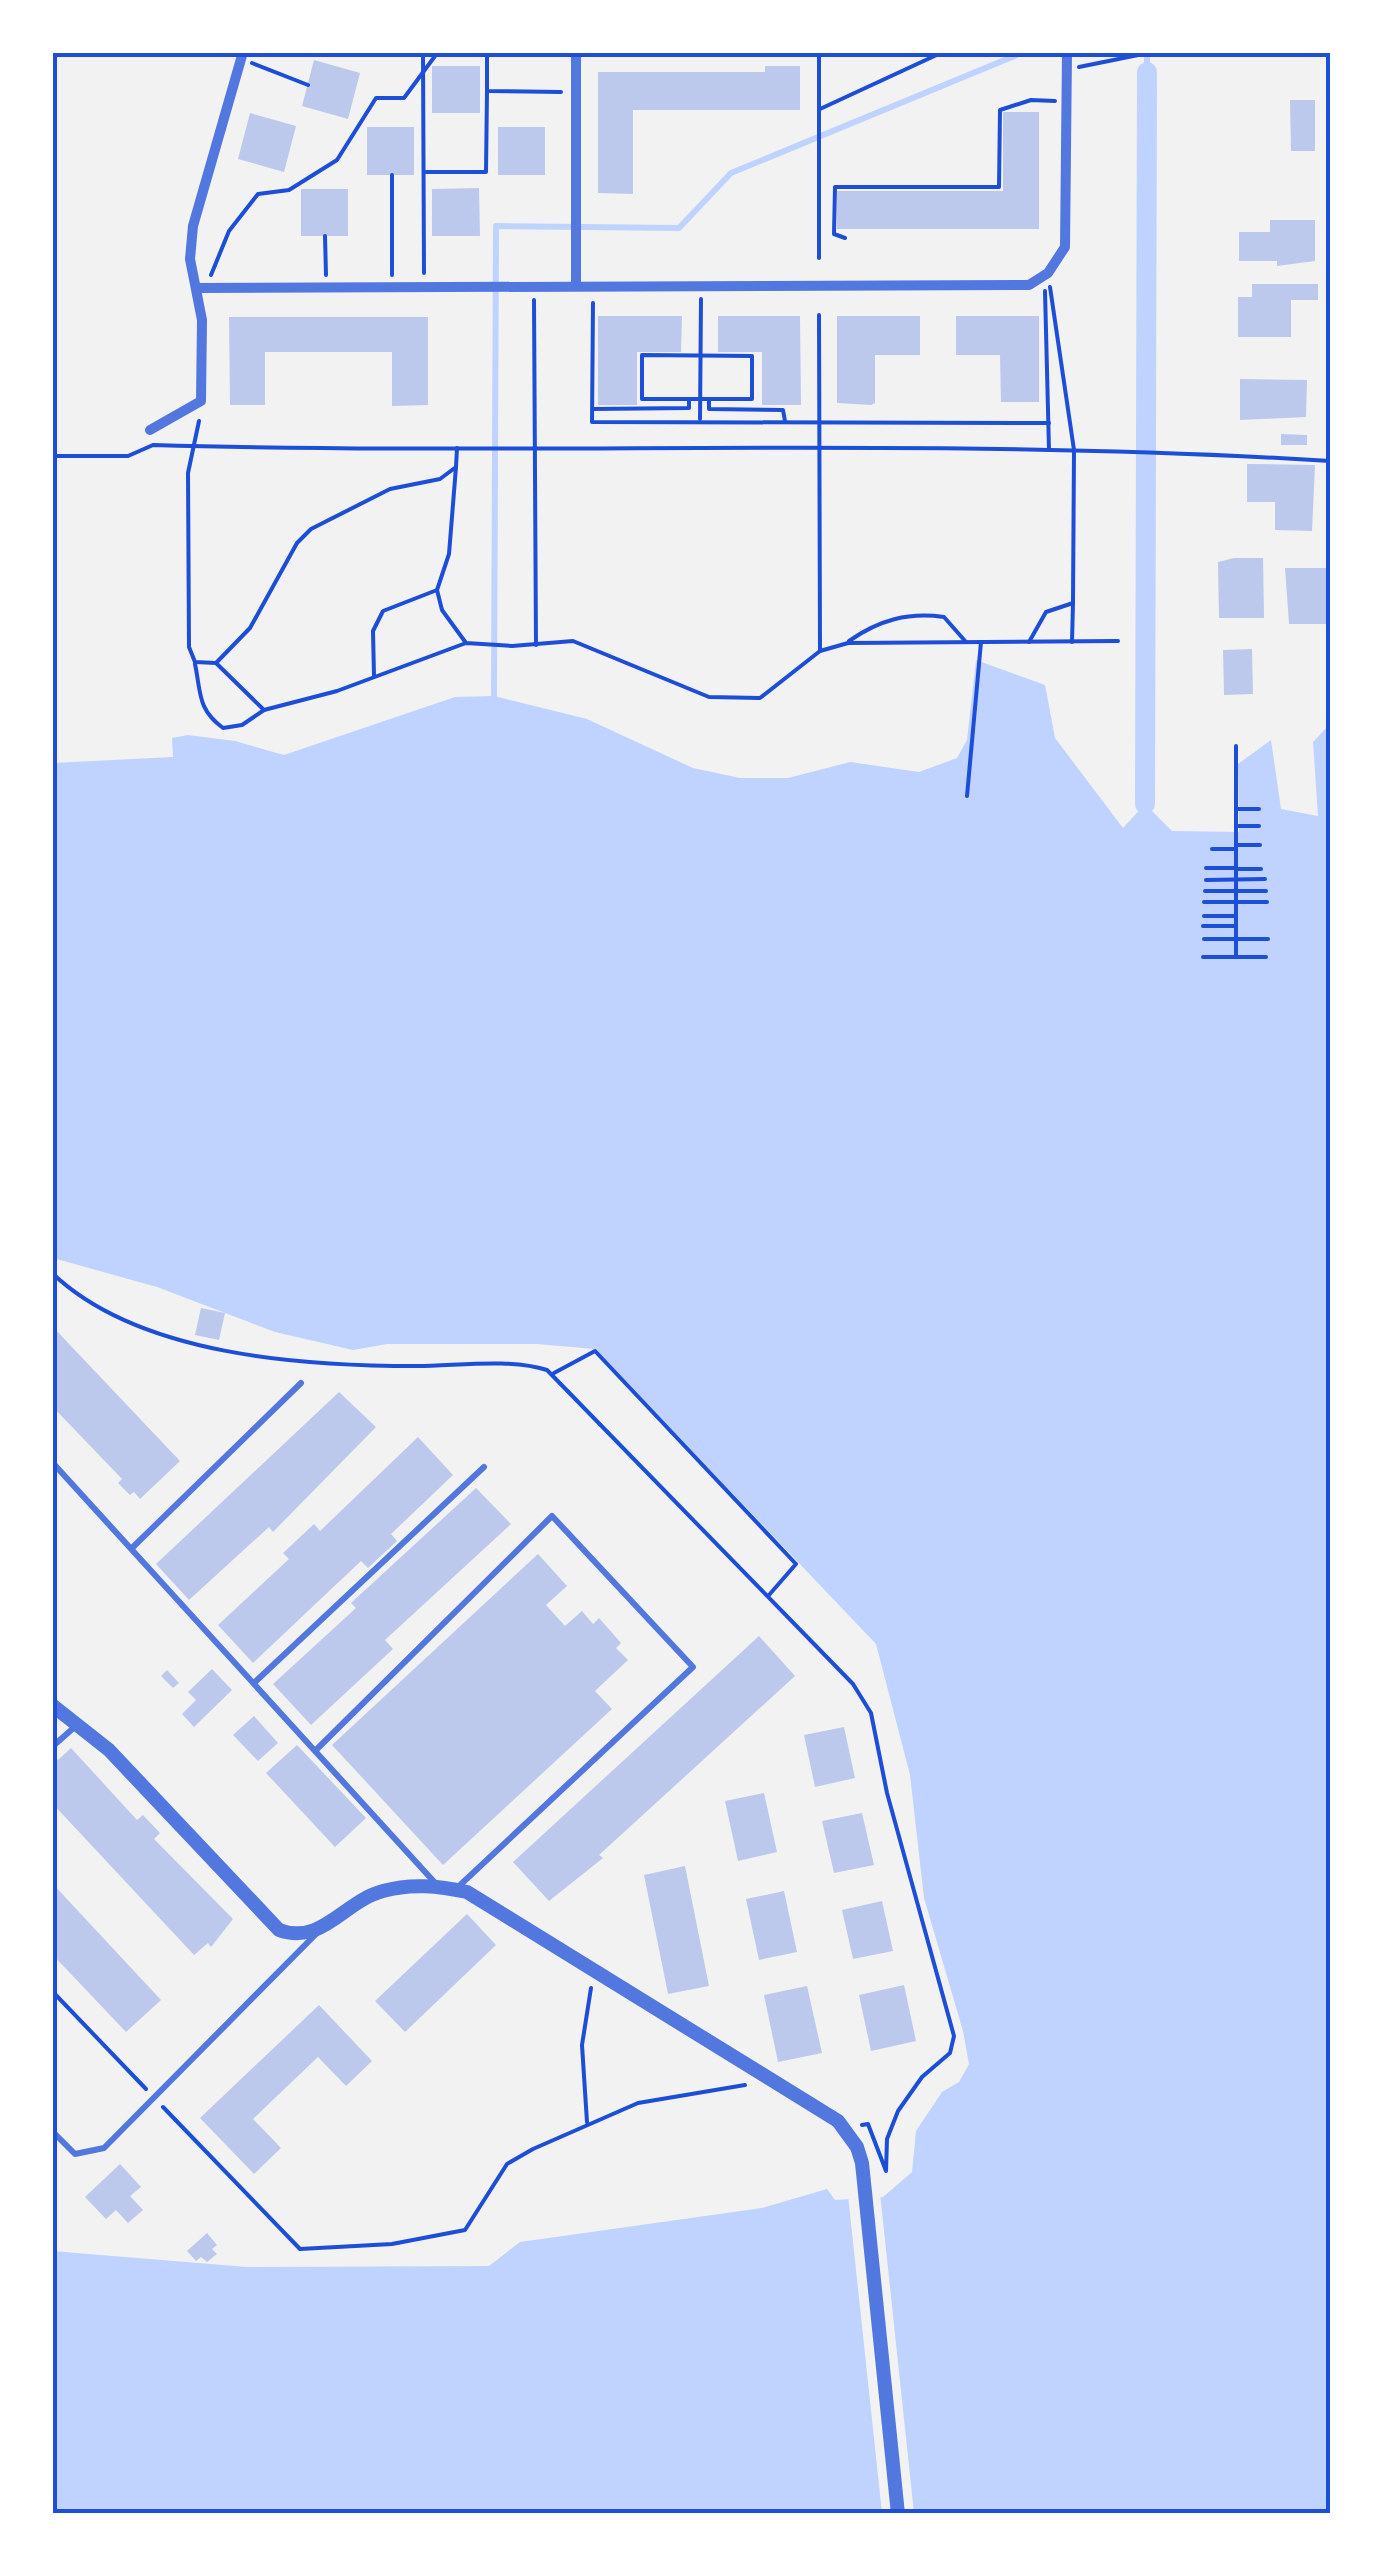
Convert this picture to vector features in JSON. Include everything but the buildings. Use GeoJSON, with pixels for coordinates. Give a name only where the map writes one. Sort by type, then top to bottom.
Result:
{"type":"FeatureCollection","features":[{"type":"Feature","properties":{"kind":"street"},"geometry":{"type":"LineString","coordinates":[[576,52],[576,284]]}},
{"type":"Feature","properties":{"kind":"street"},"geometry":{"type":"LineString","coordinates":[[201,288],[326,284],[1017,287],[1046,274],[1066,247],[1067,52]]}},
{"type":"Feature","properties":{"kind":"street"},"geometry":{"type":"LineString","coordinates":[[150,430],[202,401],[201,288],[190,258],[193,226],[242,55]]}},
{"type":"Feature","properties":{"kind":"street"},"geometry":{"type":"LineString","coordinates":[[52,1705],[79,1723],[265,1919],[294,1936],[322,1929],[381,1891],[438,1886],[455,1890],[490,1902],[838,2122],[857,2147],[866,2194],[898,2514]]}},
{"type":"Feature","properties":{"kind":"lane"},"geometry":{"type":"LineString","coordinates":[[133,1547],[301,1383]]}},
{"type":"Feature","properties":{"kind":"lane"},"geometry":{"type":"LineString","coordinates":[[52,1462],[438,1886]]}},
{"type":"Feature","properties":{"kind":"lane"},"geometry":{"type":"LineString","coordinates":[[255,1682],[484,1467]]}},
{"type":"Feature","properties":{"kind":"lane"},"geometry":{"type":"LineString","coordinates":[[317,1749],[552,1516],[693,1667],[455,1890]]}},
{"type":"Feature","properties":{"kind":"lane"},"geometry":{"type":"LineString","coordinates":[[52,1746],[79,1723]]}},
{"type":"Feature","properties":{"kind":"lane"},"geometry":{"type":"LineString","coordinates":[[52,2130],[75,2154],[104,2148],[152,2095],[322,1929]]}},
{"type":"Feature","properties":{"kind":"path"},"geometry":{"type":"LineString","coordinates":[[424,52],[424,285]]}},
{"type":"Feature","properties":{"kind":"path"},"geometry":{"type":"LineString","coordinates":[[201,288],[229,231],[258,194],[289,190],[337,160],[376,98],[404,98],[438,52]]}},
{"type":"Feature","properties":{"kind":"path"},"geometry":{"type":"LineString","coordinates":[[424,172],[486,172],[488,52]]}},
{"type":"Feature","properties":{"kind":"path"},"geometry":{"type":"LineString","coordinates":[[819,52],[819,258]]}},
{"type":"Feature","properties":{"kind":"path"},"geometry":{"type":"LineString","coordinates":[[819,111],[943,52]]}},
{"type":"Feature","properties":{"kind":"path"},"geometry":{"type":"LineString","coordinates":[[1067,70],[1153,52]]}},
{"type":"Feature","properties":{"kind":"path"},"geometry":{"type":"LineString","coordinates":[[242,55],[308,84]]}},
{"type":"Feature","properties":{"kind":"path"},"geometry":{"type":"LineString","coordinates":[[487,91],[576,92]]}},
{"type":"Feature","properties":{"kind":"path"},"geometry":{"type":"LineString","coordinates":[[845,238],[834,234],[835,187],[1000,186],[1000,110],[1031,100],[1067,101]]}},
{"type":"Feature","properties":{"kind":"path"},"geometry":{"type":"LineString","coordinates":[[392,175],[392,285]]}},
{"type":"Feature","properties":{"kind":"path"},"geometry":{"type":"LineString","coordinates":[[326,236],[326,284]]}},
{"type":"Feature","properties":{"kind":"path"},"geometry":{"type":"LineString","coordinates":[[1046,274],[1050,450]]}},
{"type":"Feature","properties":{"kind":"path"},"geometry":{"type":"LineString","coordinates":[[1046,274],[1074,450],[1072,642]]}},
{"type":"Feature","properties":{"kind":"path"},"geometry":{"type":"LineString","coordinates":[[534,284],[536,645]]}},
{"type":"Feature","properties":{"kind":"path"},"geometry":{"type":"LineString","coordinates":[[594,284],[592,422],[1049,423]]}},
{"type":"Feature","properties":{"kind":"path"},"geometry":{"type":"LineString","coordinates":[[700,422],[702,284]]}},
{"type":"Feature","properties":{"kind":"path"},"geometry":{"type":"LineString","coordinates":[[819,314],[820,651]]}},
{"type":"Feature","properties":{"kind":"path"},"geometry":{"type":"LineString","coordinates":[[642,355],[700,355],[752,356],[752,399],[642,400],[642,355]]}},
{"type":"Feature","properties":{"kind":"path"},"geometry":{"type":"LineString","coordinates":[[592,408],[689,408],[690,399]]}},
{"type":"Feature","properties":{"kind":"path"},"geometry":{"type":"LineString","coordinates":[[709,399],[709,409],[783,410],[785,421]]}},
{"type":"Feature","properties":{"kind":"path"},"geometry":{"type":"LineString","coordinates":[[202,401],[188,473],[189,647],[207,716],[223,728],[242,725],[264,710],[374,678],[466,643],[512,646],[572,641],[709,697],[760,698],[820,651],[848,642],[874,624],[918,613],[944,617],[966,642]]}},
{"type":"Feature","properties":{"kind":"path"},"geometry":{"type":"LineString","coordinates":[[128,456],[150,430]]}},
{"type":"Feature","properties":{"kind":"path"},"geometry":{"type":"LineString","coordinates":[[52,456],[128,456],[152,446],[819,448],[1174,451],[1330,461]]}},
{"type":"Feature","properties":{"kind":"path"},"geometry":{"type":"LineString","coordinates":[[457,448],[450,554],[437,590],[442,610],[466,643]]}},
{"type":"Feature","properties":{"kind":"path"},"geometry":{"type":"LineString","coordinates":[[216,663],[250,628],[297,543],[311,529],[390,489],[440,479],[456,467]]}},
{"type":"Feature","properties":{"kind":"path"},"geometry":{"type":"LineString","coordinates":[[374,678],[373,631],[383,611],[437,590]]}},
{"type":"Feature","properties":{"kind":"path"},"geometry":{"type":"LineString","coordinates":[[1029,642],[1046,612],[1074,603]]}},
{"type":"Feature","properties":{"kind":"path"},"geometry":{"type":"LineString","coordinates":[[848,642],[1118,642]]}},
{"type":"Feature","properties":{"kind":"path"},"geometry":{"type":"LineString","coordinates":[[967,796],[981,642]]}},
{"type":"Feature","properties":{"kind":"path"},"geometry":{"type":"LineString","coordinates":[[195,662],[216,663],[264,710]]}},
{"type":"Feature","properties":{"kind":"path"},"geometry":{"type":"LineString","coordinates":[[1236,746],[1236,957]]}},
{"type":"Feature","properties":{"kind":"path"},"geometry":{"type":"LineString","coordinates":[[1236,809],[1259,809]]}},
{"type":"Feature","properties":{"kind":"path"},"geometry":{"type":"LineString","coordinates":[[1236,826],[1259,826]]}},
{"type":"Feature","properties":{"kind":"path"},"geometry":{"type":"LineString","coordinates":[[1212,849],[1260,845]]}},
{"type":"Feature","properties":{"kind":"path"},"geometry":{"type":"LineString","coordinates":[[1206,868],[1261,869]]}},
{"type":"Feature","properties":{"kind":"path"},"geometry":{"type":"LineString","coordinates":[[1206,880],[1265,879]]}},
{"type":"Feature","properties":{"kind":"path"},"geometry":{"type":"LineString","coordinates":[[1205,891],[1266,890]]}},
{"type":"Feature","properties":{"kind":"path"},"geometry":{"type":"LineString","coordinates":[[1204,902],[1268,902]]}},
{"type":"Feature","properties":{"kind":"path"},"geometry":{"type":"LineString","coordinates":[[1204,916],[1236,916]]}},
{"type":"Feature","properties":{"kind":"path"},"geometry":{"type":"LineString","coordinates":[[1203,926],[1236,926]]}},
{"type":"Feature","properties":{"kind":"path"},"geometry":{"type":"LineString","coordinates":[[1204,939],[1268,939]]}},
{"type":"Feature","properties":{"kind":"path"},"geometry":{"type":"LineString","coordinates":[[1204,957],[1266,957]]}},
{"type":"Feature","properties":{"kind":"path"},"geometry":{"type":"LineString","coordinates":[[554,1373],[596,1351],[796,1564],[768,1596]]}},
{"type":"Feature","properties":{"kind":"path"},"geometry":{"type":"LineString","coordinates":[[587,2122],[582,2045],[592,1983]]}},
{"type":"Feature","properties":{"kind":"path"},"geometry":{"type":"LineString","coordinates":[[52,1991],[300,2249],[392,2244],[465,2230],[507,2164],[587,2122],[638,2103],[752,2084]]}},
{"type":"Feature","properties":{"kind":"path"},"geometry":{"type":"LineString","coordinates":[[865,2124],[873,2132],[886,2171],[892,2124]]}},
{"type":"Feature","properties":{"kind":"water"},"geometry":{"type":"Polygon","coordinates":[[[976,660],[1045,685],[1055,738],[1123,828],[1145,804],[1172,831],[1239,832],[1238,764],[1271,740],[1281,809],[1318,816],[1313,742],[1330,724],[1330,2513],[53,2513],[52,2251],[247,2267],[489,2266],[520,2242],[762,2208],[827,2189],[835,2200],[883,2197],[912,2172],[916,2131],[942,2092],[959,2082],[969,2064],[924,1898],[910,1775],[876,1644],[595,1349],[537,1344],[387,1344],[353,1350],[275,1332],[157,1287],[53,1258],[53,763],[173,757],[172,738],[188,735],[235,741],[284,755],[455,697],[494,696],[587,719],[693,768],[740,778],[788,778],[850,762],[919,772],[957,758],[967,740],[976,660]]]}},
{"type":"Feature","properties":{"kind":"pier"},"geometry":{"type":"Polygon","coordinates":[[[880,2193],[914,2513],[882,2513],[848,2195],[880,2193]]]}},
{"type":"Feature","properties":{"kind":"waterway"},"geometry":{"type":"LineString","coordinates":[[494,696],[496,226],[679,228],[731,173],[1024,52]]}},
{"type":"Feature","properties":{"kind":"waterway"},"geometry":{"type":"LineString","coordinates":[[1147,52],[1147,72]]}},
{"type":"Feature","properties":{"kind":"waterway"},"geometry":{"type":"LineString","coordinates":[[1145,804],[1147,72]]}}]}
